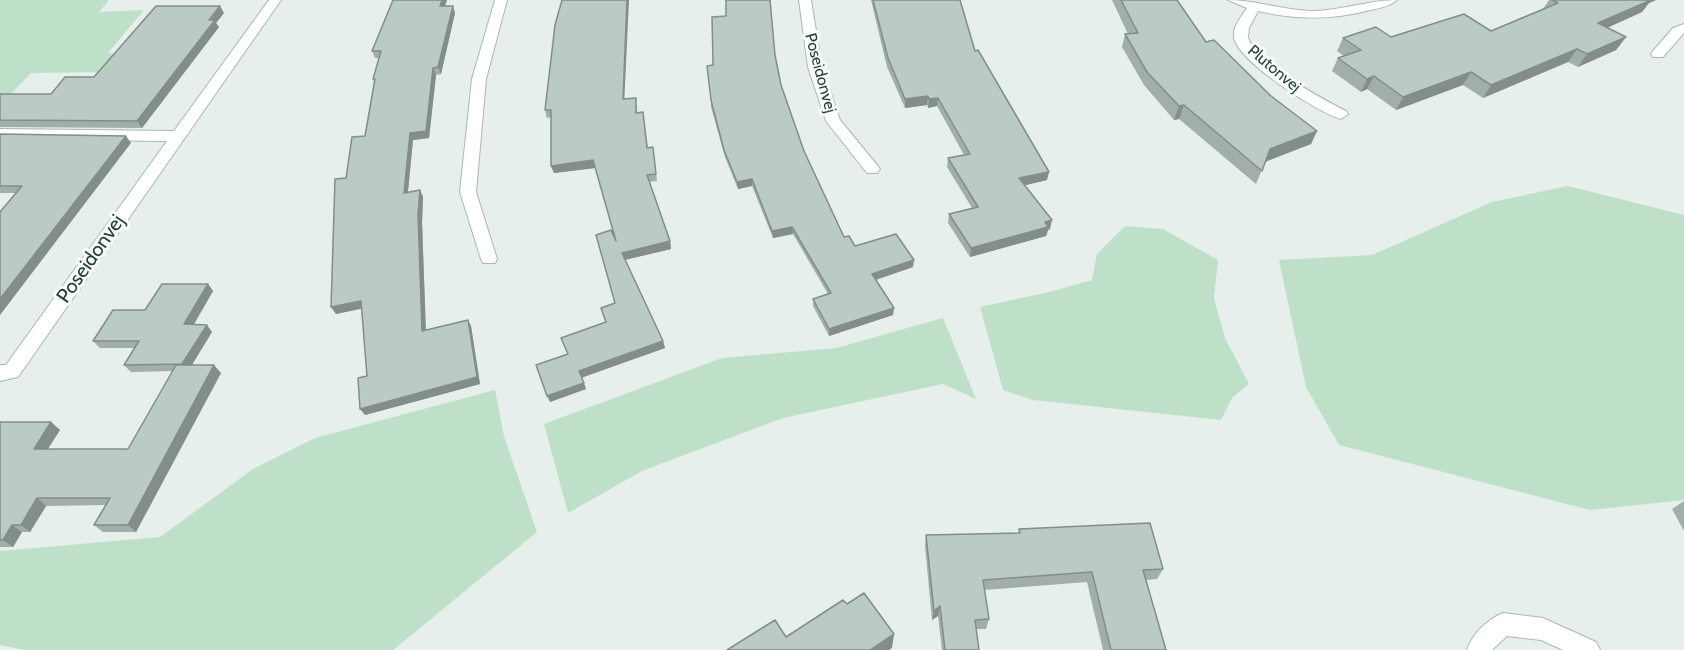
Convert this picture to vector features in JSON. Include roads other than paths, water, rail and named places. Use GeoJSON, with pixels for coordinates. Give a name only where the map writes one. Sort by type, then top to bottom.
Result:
{"type":"FeatureCollection","features":[{"type":"Feature","properties":{"kind":"street","name":"Poseidonvej"},"geometry":{"type":"LineString","coordinates":[[0,373],[11,372],[275,0]]}},
{"type":"Feature","properties":{"kind":"street"},"geometry":{"type":"LineString","coordinates":[[489,259],[468,192],[479,79],[501,0]]}},
{"type":"Feature","properties":{"kind":"street","name":"Poseidonvej"},"geometry":{"type":"LineString","coordinates":[[805,0],[815,67],[832,121],[872,169]]}},
{"type":"Feature","properties":{"kind":"street"},"geometry":{"type":"LineString","coordinates":[[1234,0],[1254,7],[1285,13],[1341,14],[1370,8],[1391,0]]}},
{"type":"Feature","properties":{"kind":"street","name":"Plutonvej"},"geometry":{"type":"LineString","coordinates":[[1254,7],[1241,30],[1242,41],[1253,54],[1299,92],[1341,114]]}},
{"type":"Feature","properties":{"kind":"street"},"geometry":{"type":"LineString","coordinates":[[1658,54],[1678,31],[1684,28]]}},
{"type":"Feature","properties":{"kind":"street"},"geometry":{"type":"LineString","coordinates":[[0,134],[177,136]]}},
{"type":"Feature","properties":{"kind":"street"},"geometry":{"type":"LineString","coordinates":[[1479,650],[1480,646],[1503,624],[1543,629],[1584,646],[1588,650]]}}]}
